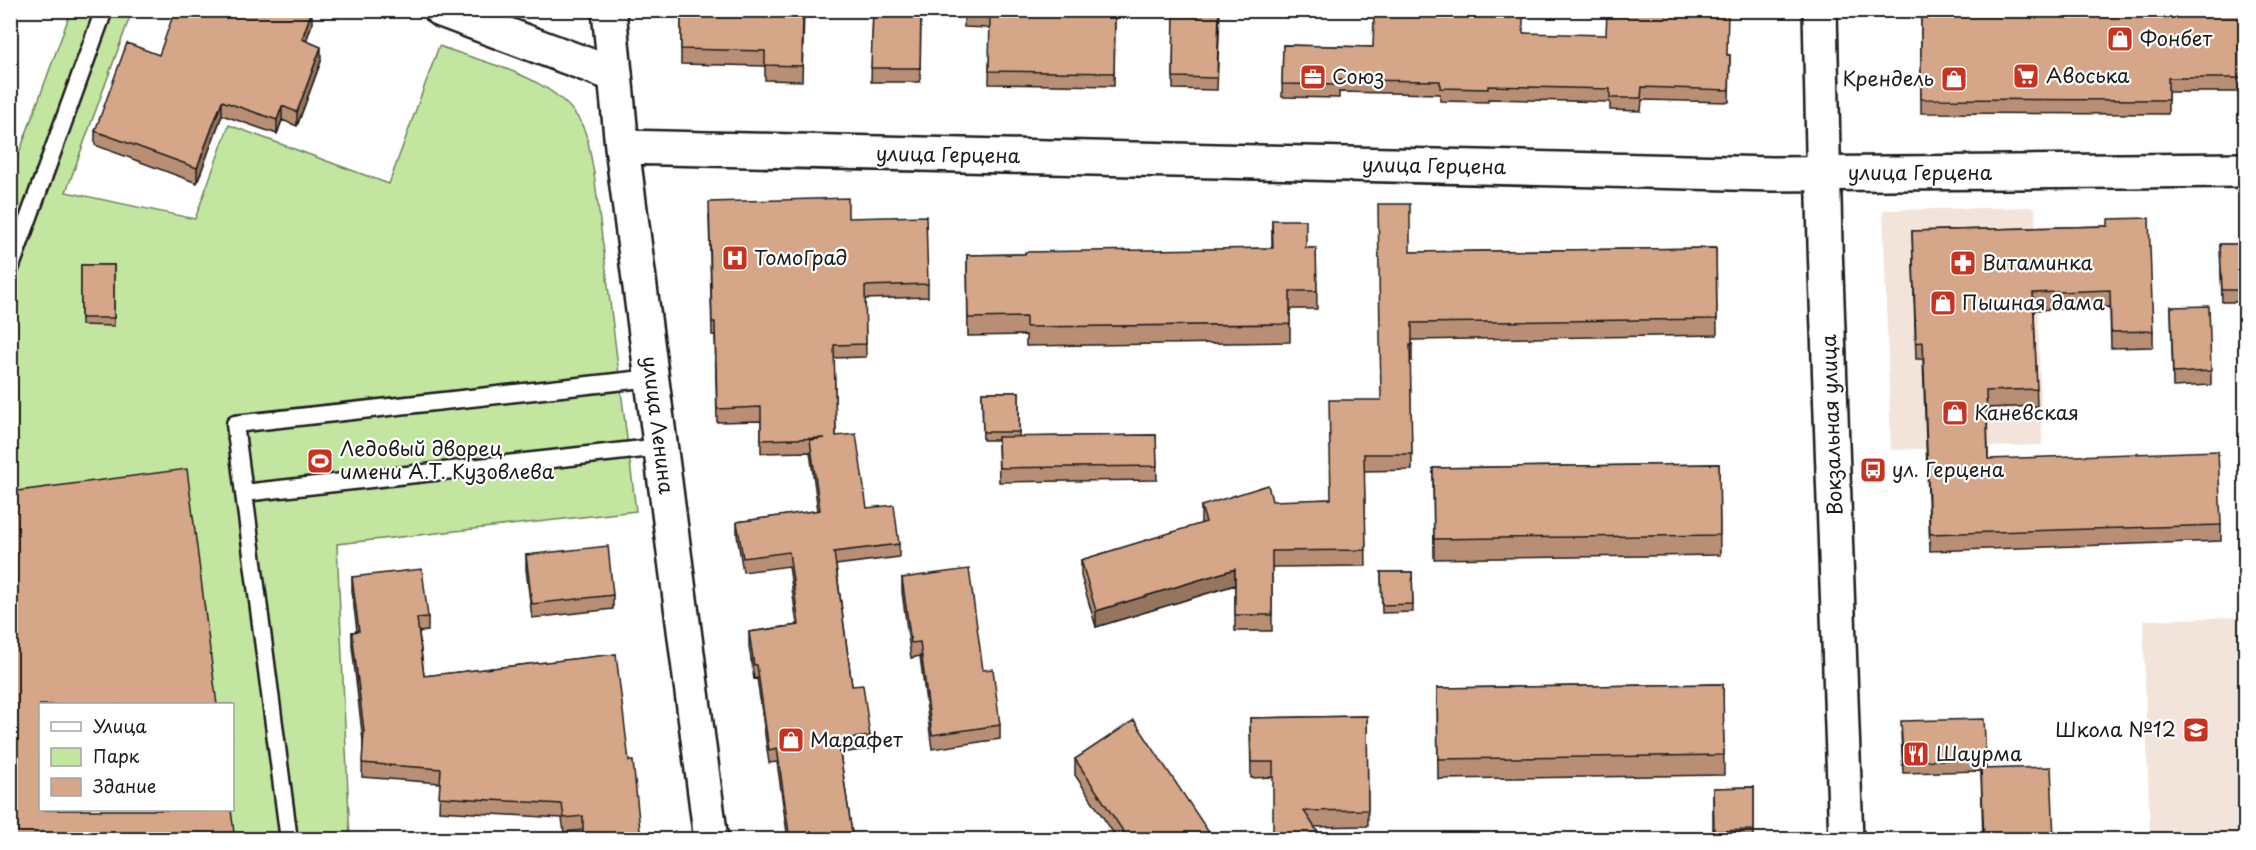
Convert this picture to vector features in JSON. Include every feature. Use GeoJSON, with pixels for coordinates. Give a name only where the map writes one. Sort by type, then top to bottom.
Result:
{"type":"FeatureCollection","features":[{"type":"Feature","properties":{"kind":"street"},"geometry":{"type":"LineString","coordinates":[[441,10],[615,75]]}},
{"type":"Feature","properties":{"kind":"street","name":"улица Ленина"},"geometry":{"type":"LineString","coordinates":[[609,10],[622,147],[711,840]]}},
{"type":"Feature","properties":{"kind":"street","name":"Вокзальная улица"},"geometry":{"type":"LineString","coordinates":[[1820,10],[1846,840]]}},
{"type":"Feature","properties":{"kind":"street","name":"улица Герцена"},"geometry":{"type":"LineString","coordinates":[[622,147],[1824,174],[2246,170]]}},
{"type":"Feature","properties":{"kind":"lane"},"geometry":{"type":"LineString","coordinates":[[10,269],[104,10]]}},
{"type":"Feature","properties":{"kind":"lane"},"geometry":{"type":"LineString","coordinates":[[288,840],[235,424],[652,378]]}},
{"type":"Feature","properties":{"kind":"lane"},"geometry":{"type":"LineString","coordinates":[[243,493],[661,447]]}},
{"type":"Feature","properties":{"kind":"shaded area"},"geometry":{"type":"Polygon","coordinates":[[[2035,207],[2042,445],[1891,450],[1883,210],[2035,207]]]}},
{"type":"Feature","properties":{"kind":"shaded area","name":"Школа №12"},"geometry":{"type":"Polygon","coordinates":[[[2245,617],[2245,839],[2150,839],[2143,620],[2245,617]]]}},
{"type":"Feature","properties":{"kind":"green space","name":"Ледовый дворец имени А.Т. Кузовлева"},"geometry":{"type":"Polygon","coordinates":[[[71,11],[132,11],[66,192],[195,219],[229,125],[389,184],[439,46],[523,76],[543,86],[561,99],[575,114],[585,132],[594,173],[636,511],[337,544],[350,839],[11,839],[10,178],[71,11]]]}},
{"type":"Feature","properties":{"kind":"building"},"geometry":{"type":"Polygon","coordinates":[[[175,10],[312,10],[302,39],[321,47],[297,112],[282,106],[277,120],[222,101],[197,168],[95,131],[127,43],[159,55],[175,10]]]}},
{"type":"Feature","properties":{"kind":"building"},"geometry":{"type":"Polygon","coordinates":[[[681,10],[803,10],[802,66],[765,65],[765,51],[681,49],[681,10]]]}},
{"type":"Feature","properties":{"kind":"building"},"geometry":{"type":"Polygon","coordinates":[[[873,10],[921,10],[920,68],[871,68],[873,10]]]}},
{"type":"Feature","properties":{"kind":"building"},"geometry":{"type":"Polygon","coordinates":[[[964,10],[1106,10],[1106,16],[1115,16],[1114,73],[989,71],[990,15],[964,14],[964,10]]]}},
{"type":"Feature","properties":{"kind":"building"},"geometry":{"type":"Polygon","coordinates":[[[1174,10],[1219,10],[1217,78],[1173,77],[1174,10]]]}},
{"type":"Feature","properties":{"kind":"building"},"geometry":{"type":"Polygon","coordinates":[[[1423,10],[1523,10],[1523,33],[1606,35],[1607,10],[1728,10],[1729,90],[1642,87],[1641,98],[1610,98],[1610,89],[1488,86],[1488,89],[1440,88],[1440,81],[1339,80],[1339,85],[1282,84],[1283,45],[1373,47],[1374,16],[1423,17],[1423,10]]]}},
{"type":"Feature","properties":{"kind":"building"},"geometry":{"type":"Polygon","coordinates":[[[1921,10],[2246,10],[2246,78],[2168,78],[2168,100],[1921,99],[1921,10]]]}},
{"type":"Feature","properties":{"kind":"building"},"geometry":{"type":"Polygon","coordinates":[[[848,198],[848,218],[926,216],[928,284],[865,286],[866,344],[834,345],[836,436],[856,434],[867,508],[894,505],[899,544],[834,552],[852,686],[863,685],[870,736],[838,740],[853,840],[790,840],[777,748],[769,750],[757,665],[754,665],[749,632],[799,625],[789,552],[743,558],[737,522],[820,510],[810,440],[825,438],[761,440],[761,407],[717,409],[709,202],[848,198]]]}},
{"type":"Feature","properties":{"kind":"building"},"geometry":{"type":"Polygon","coordinates":[[[1378,204],[1410,204],[1410,252],[1716,248],[1717,319],[1412,323],[1412,345],[1410,345],[1412,454],[1364,454],[1366,550],[1272,551],[1272,615],[1235,615],[1235,569],[1096,611],[1081,560],[1206,522],[1201,506],[1268,485],[1272,501],[1331,499],[1329,400],[1381,400],[1378,204]]]}},
{"type":"Feature","properties":{"kind":"building"},"geometry":{"type":"Polygon","coordinates":[[[2149,218],[2153,331],[2111,332],[2110,290],[2033,293],[2037,389],[1986,391],[1988,459],[2218,451],[2221,525],[1930,534],[1923,342],[1916,343],[1912,231],[2108,226],[2108,219],[2149,218]]]}},
{"type":"Feature","properties":{"kind":"building"},"geometry":{"type":"Polygon","coordinates":[[[1272,220],[1306,220],[1306,248],[1316,248],[1317,291],[1290,291],[1290,324],[1026,327],[1026,317],[968,318],[967,255],[1273,248],[1272,220]]]}},
{"type":"Feature","properties":{"kind":"building"},"geometry":{"type":"Polygon","coordinates":[[[2220,244],[2246,244],[2246,290],[2222,290],[2220,244]]]}},
{"type":"Feature","properties":{"kind":"building"},"geometry":{"type":"Polygon","coordinates":[[[81,265],[114,265],[114,318],[81,318],[81,265]]]}},
{"type":"Feature","properties":{"kind":"building"},"geometry":{"type":"Polygon","coordinates":[[[10,300],[15,300],[14,371],[10,371],[10,300]]]}},
{"type":"Feature","properties":{"kind":"building"},"geometry":{"type":"Polygon","coordinates":[[[2209,306],[2211,371],[2173,373],[2171,307],[2209,306]]]}},
{"type":"Feature","properties":{"kind":"building"},"geometry":{"type":"Polygon","coordinates":[[[982,392],[1019,392],[1019,432],[983,432],[982,392]]]}},
{"type":"Feature","properties":{"kind":"building"},"geometry":{"type":"Polygon","coordinates":[[[1156,435],[1157,466],[999,468],[998,437],[1156,435]]]}},
{"type":"Feature","properties":{"kind":"building"},"geometry":{"type":"Polygon","coordinates":[[[1719,464],[1720,535],[1434,539],[1433,468],[1719,464]]]}},
{"type":"Feature","properties":{"kind":"building"},"geometry":{"type":"Polygon","coordinates":[[[187,469],[217,703],[39,703],[39,811],[231,811],[235,840],[10,840],[10,492],[187,469]]]}},
{"type":"Feature","properties":{"kind":"building"},"geometry":{"type":"Polygon","coordinates":[[[608,546],[613,595],[532,604],[526,555],[608,546]]]}},
{"type":"Feature","properties":{"kind":"building"},"geometry":{"type":"Polygon","coordinates":[[[422,569],[428,617],[417,618],[424,676],[616,654],[629,761],[633,761],[641,840],[583,840],[583,816],[564,818],[562,804],[439,797],[441,769],[362,763],[364,731],[352,632],[359,631],[352,577],[422,569]]]}},
{"type":"Feature","properties":{"kind":"building"},"geometry":{"type":"Polygon","coordinates":[[[969,569],[983,670],[993,669],[1000,725],[932,735],[920,642],[911,643],[902,578],[969,569]]]}},
{"type":"Feature","properties":{"kind":"building"},"geometry":{"type":"Polygon","coordinates":[[[1381,572],[1412,572],[1413,604],[1382,605],[1381,572]]]}},
{"type":"Feature","properties":{"kind":"building"},"geometry":{"type":"Polygon","coordinates":[[[1723,684],[1724,755],[1438,759],[1437,688],[1723,684]]]}},
{"type":"Feature","properties":{"kind":"building"},"geometry":{"type":"Polygon","coordinates":[[[1367,716],[1368,810],[1304,811],[1323,840],[1273,840],[1273,762],[1251,762],[1250,718],[1367,716]]]}},
{"type":"Feature","properties":{"kind":"building"},"geometry":{"type":"Polygon","coordinates":[[[1984,719],[1986,759],[1903,761],[1901,721],[1984,719]]]}},
{"type":"Feature","properties":{"kind":"building"},"geometry":{"type":"Polygon","coordinates":[[[1134,720],[1214,840],[1129,840],[1075,759],[1134,720]]]}},
{"type":"Feature","properties":{"kind":"building"},"geometry":{"type":"Polygon","coordinates":[[[2051,767],[2054,840],[1984,840],[1981,769],[2051,767]]]}},
{"type":"Feature","properties":{"kind":"building"},"geometry":{"type":"Polygon","coordinates":[[[1754,787],[1754,830],[1714,831],[1713,788],[1754,787]]]}},
{"type":"Feature","properties":{"kind":"place","name":"Фонбет"},"geometry":{"type":"Point","coordinates":[2120,39]}},
{"type":"Feature","properties":{"kind":"place","name":"Авоська"},"geometry":{"type":"Point","coordinates":[2026,76]}},
{"type":"Feature","properties":{"kind":"place","name":"Союз"},"geometry":{"type":"Point","coordinates":[1313,77]}},
{"type":"Feature","properties":{"kind":"place","name":"Крендель"},"geometry":{"type":"Point","coordinates":[1954,79]}},
{"type":"Feature","properties":{"kind":"place","name":"ТомоГрад"},"geometry":{"type":"Point","coordinates":[735,258]}},
{"type":"Feature","properties":{"kind":"place","name":"Витаминка"},"geometry":{"type":"Point","coordinates":[1963,263]}},
{"type":"Feature","properties":{"kind":"place","name":"Пышная дама"},"geometry":{"type":"Point","coordinates":[1943,303]}},
{"type":"Feature","properties":{"kind":"place","name":"Каневская"},"geometry":{"type":"Point","coordinates":[1955,413]}},
{"type":"Feature","properties":{"kind":"place","name":"Ледовый дворец имени А.Т. Кузовлева"},"geometry":{"type":"Point","coordinates":[320,461]}},
{"type":"Feature","properties":{"kind":"place","name":"ул. Герцена"},"geometry":{"type":"Point","coordinates":[1873,470]}},
{"type":"Feature","properties":{"kind":"place","name":"Школа №12"},"geometry":{"type":"Point","coordinates":[2196,730]}},
{"type":"Feature","properties":{"kind":"place","name":"Марафет"},"geometry":{"type":"Point","coordinates":[791,740]}},
{"type":"Feature","properties":{"kind":"place","name":"Шаурма"},"geometry":{"type":"Point","coordinates":[1916,754]}}]}
